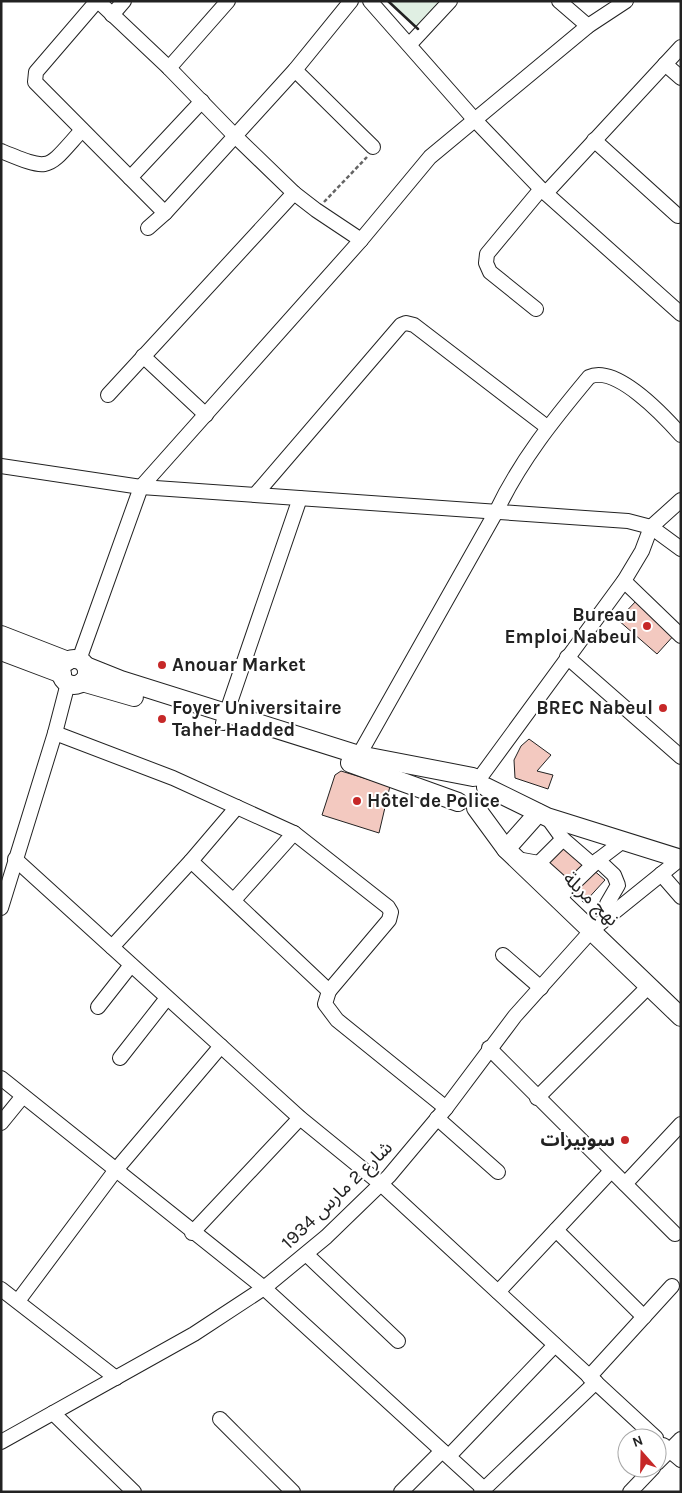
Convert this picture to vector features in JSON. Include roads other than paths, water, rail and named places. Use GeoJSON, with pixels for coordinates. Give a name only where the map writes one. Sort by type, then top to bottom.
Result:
{"type":"FeatureCollection","features":[{"type":"Feature","properties":{"kind":"main road"},"geometry":{"type":"LineString","coordinates":[[1,635],[74,671]]}},
{"type":"Feature","properties":{"kind":"main road"},"geometry":{"type":"LineString","coordinates":[[1,651],[74,671],[121,680],[224,718],[356,760],[458,802],[469,809],[476,808],[486,798],[480,781]]}},
{"type":"Feature","properties":{"kind":"main road"},"geometry":{"type":"LineString","coordinates":[[356,760],[480,781]]}},
{"type":"Feature","properties":{"kind":"main road"},"geometry":{"type":"LineString","coordinates":[[458,802],[455,790],[457,784],[467,777],[480,781],[542,815],[680,859]]}},
{"type":"Feature","properties":{"kind":"main road","name":"نهج مربلة"},"geometry":{"type":"LineString","coordinates":[[476,808],[512,854],[564,894],[592,930],[681,1017]]}},
{"type":"Feature","properties":{"kind":"main road"},"geometry":{"type":"LineString","coordinates":[[512,854],[542,815]]}},
{"type":"Feature","properties":{"kind":"street"},"geometry":{"type":"LineString","coordinates":[[165,213],[35,82],[36,72],[98,1],[169,68],[294,193],[362,240]]}},
{"type":"Feature","properties":{"kind":"street"},"geometry":{"type":"LineString","coordinates":[[112,14],[124,1]]}},
{"type":"Feature","properties":{"kind":"street"},"geometry":{"type":"LineString","coordinates":[[169,68],[228,1]]}},
{"type":"Feature","properties":{"kind":"street"},"geometry":{"type":"LineString","coordinates":[[148,228],[165,213],[235,136],[294,70],[351,1]]}},
{"type":"Feature","properties":{"kind":"street"},"geometry":{"type":"LineString","coordinates":[[370,1],[410,44],[474,119],[543,191],[678,307]]}},
{"type":"Feature","properties":{"kind":"street"},"geometry":{"type":"LineString","coordinates":[[410,44],[450,1]]}},
{"type":"Feature","properties":{"kind":"street"},"geometry":{"type":"LineString","coordinates":[[559,1],[588,26]]}},
{"type":"Feature","properties":{"kind":"street"},"geometry":{"type":"LineString","coordinates":[[1,908],[74,671],[142,487],[362,240],[430,157],[588,26],[626,1]]}},
{"type":"Feature","properties":{"kind":"street"},"geometry":{"type":"LineString","coordinates":[[536,309],[490,272],[486,263],[487,254],[543,191],[594,140],[681,47]]}},
{"type":"Feature","properties":{"kind":"street"},"geometry":{"type":"LineString","coordinates":[[665,64],[681,78]]}},
{"type":"Feature","properties":{"kind":"street"},"geometry":{"type":"LineString","coordinates":[[294,70],[373,147]]}},
{"type":"Feature","properties":{"kind":"street"},"geometry":{"type":"LineString","coordinates":[[130,178],[202,101]]}},
{"type":"Feature","properties":{"kind":"street"},"geometry":{"type":"LineString","coordinates":[[1,151],[35,165],[45,166],[53,162],[82,130]]}},
{"type":"Feature","properties":{"kind":"street"},"geometry":{"type":"LineString","coordinates":[[594,140],[678,216]]}},
{"type":"Feature","properties":{"kind":"street"},"geometry":{"type":"LineString","coordinates":[[108,395],[294,193]]}},
{"type":"Feature","properties":{"kind":"street"},"geometry":{"type":"LineString","coordinates":[[255,494],[401,325],[406,323],[414,325],[548,427]]}},
{"type":"Feature","properties":{"kind":"street"},"geometry":{"type":"LineString","coordinates":[[143,356],[206,415]]}},
{"type":"Feature","properties":{"kind":"street"},"geometry":{"type":"LineString","coordinates":[[356,760],[496,512],[508,486],[548,427],[589,377],[598,374],[625,386],[656,408],[681,435]]}},
{"type":"Feature","properties":{"kind":"street"},"geometry":{"type":"LineString","coordinates":[[1,466],[142,487],[628,521],[652,527],[681,549]]}},
{"type":"Feature","properties":{"kind":"street"},"geometry":{"type":"LineString","coordinates":[[224,718],[300,498]]}},
{"type":"Feature","properties":{"kind":"street"},"geometry":{"type":"LineString","coordinates":[[480,781],[624,580],[642,551],[652,527],[681,500]]}},
{"type":"Feature","properties":{"kind":"street"},"geometry":{"type":"LineString","coordinates":[[624,580],[681,636]]}},
{"type":"Feature","properties":{"kind":"street"},"geometry":{"type":"LineString","coordinates":[[567,657],[681,757]]}},
{"type":"Feature","properties":{"kind":"street"},"geometry":{"type":"LineString","coordinates":[[55,733],[173,778],[294,833],[388,907],[391,912],[389,920],[329,992],[325,1004],[333,1016],[441,1113],[498,1172]]}},
{"type":"Feature","properties":{"kind":"street"},"geometry":{"type":"LineString","coordinates":[[112,947],[237,807]]}},
{"type":"Feature","properties":{"kind":"street"},"geometry":{"type":"LineString","coordinates":[[542,815],[563,839],[614,875],[618,885],[607,904],[607,919]]}},
{"type":"Feature","properties":{"kind":"street"},"geometry":{"type":"LineString","coordinates":[[234,900],[294,833]]}},
{"type":"Feature","properties":{"kind":"street"},"geometry":{"type":"LineString","coordinates":[[539,863],[563,839]]}},
{"type":"Feature","properties":{"kind":"street"},"geometry":{"type":"LineString","coordinates":[[512,854],[539,863],[564,894],[595,863],[623,841]]}},
{"type":"Feature","properties":{"kind":"street"},"geometry":{"type":"LineString","coordinates":[[15,858],[130,965],[300,1118],[381,1184],[644,1428]]}},
{"type":"Feature","properties":{"kind":"street","name":"شارع 2 مارس 1934"},"geometry":{"type":"LineString","coordinates":[[1,1442],[194,1334],[264,1288],[326,1237],[381,1184],[441,1113],[488,1048],[592,930],[680,859]]}},
{"type":"Feature","properties":{"kind":"street"},"geometry":{"type":"LineString","coordinates":[[191,860],[329,992]]}},
{"type":"Feature","properties":{"kind":"street"},"geometry":{"type":"LineString","coordinates":[[660,874],[681,897]]}},
{"type":"Feature","properties":{"kind":"street"},"geometry":{"type":"LineString","coordinates":[[503,955],[541,988]]}},
{"type":"Feature","properties":{"kind":"street"},"geometry":{"type":"LineString","coordinates":[[98,1007],[130,965]]}},
{"type":"Feature","properties":{"kind":"street"},"geometry":{"type":"LineString","coordinates":[[537,1098],[649,986]]}},
{"type":"Feature","properties":{"kind":"street"},"geometry":{"type":"LineString","coordinates":[[120,1058],[168,998]]}},
{"type":"Feature","properties":{"kind":"street"},"geometry":{"type":"LineString","coordinates":[[18,1301],[115,1171],[221,1046]]}},
{"type":"Feature","properties":{"kind":"street"},"geometry":{"type":"LineString","coordinates":[[488,1048],[675,1234]]}},
{"type":"Feature","properties":{"kind":"street"},"geometry":{"type":"LineString","coordinates":[[1,1078],[192,1233],[264,1288],[446,1453],[483,1490],[592,1380],[672,1286]]}},
{"type":"Feature","properties":{"kind":"street"},"geometry":{"type":"LineString","coordinates":[[1,1123],[23,1096]]}},
{"type":"Feature","properties":{"kind":"street"},"geometry":{"type":"LineString","coordinates":[[192,1233],[300,1118]]}},
{"type":"Feature","properties":{"kind":"street"},"geometry":{"type":"LineString","coordinates":[[624,1184],[681,1124]]}},
{"type":"Feature","properties":{"kind":"street"},"geometry":{"type":"LineString","coordinates":[[498,1292],[611,1171]]}},
{"type":"Feature","properties":{"kind":"street"},"geometry":{"type":"LineString","coordinates":[[556,1230],[644,1317]]}},
{"type":"Feature","properties":{"kind":"street"},"geometry":{"type":"LineString","coordinates":[[306,1254],[398,1341]]}},
{"type":"Feature","properties":{"kind":"street"},"geometry":{"type":"LineString","coordinates":[[1,1289],[116,1378]]}},
{"type":"Feature","properties":{"kind":"street"},"geometry":{"type":"LineString","coordinates":[[401,1492],[446,1453],[555,1345]]}},
{"type":"Feature","properties":{"kind":"street"},"geometry":{"type":"LineString","coordinates":[[53,1413],[134,1492]]}},
{"type":"Feature","properties":{"kind":"street"},"geometry":{"type":"LineString","coordinates":[[220,1419],[293,1492]]}},
{"type":"Feature","properties":{"kind":"street"},"geometry":{"type":"LineString","coordinates":[[681,1439],[669,1451],[681,1460]]}},
{"type":"Feature","properties":{"kind":"street"},"geometry":{"type":"LineString","coordinates":[[630,1492],[643,1478]]}},
{"type":"Feature","properties":{"kind":"place","name":"Bureau Emploi Nabeul"},"geometry":{"type":"Point","coordinates":[647,626]}},
{"type":"Feature","properties":{"kind":"place","name":"Anouar Market"},"geometry":{"type":"Point","coordinates":[162,665]}},
{"type":"Feature","properties":{"kind":"place","name":"BREC Nabeul"},"geometry":{"type":"Point","coordinates":[663,708]}},
{"type":"Feature","properties":{"kind":"place","name":"Foyer Universitaire Taher Hadded"},"geometry":{"type":"Point","coordinates":[162,719]}},
{"type":"Feature","properties":{"kind":"place","name":"Hôtel de Police"},"geometry":{"type":"Point","coordinates":[357,801]}},
{"type":"Feature","properties":{"kind":"place","name":"سوبيرات"},"geometry":{"type":"Point","coordinates":[625,1140]}}]}
